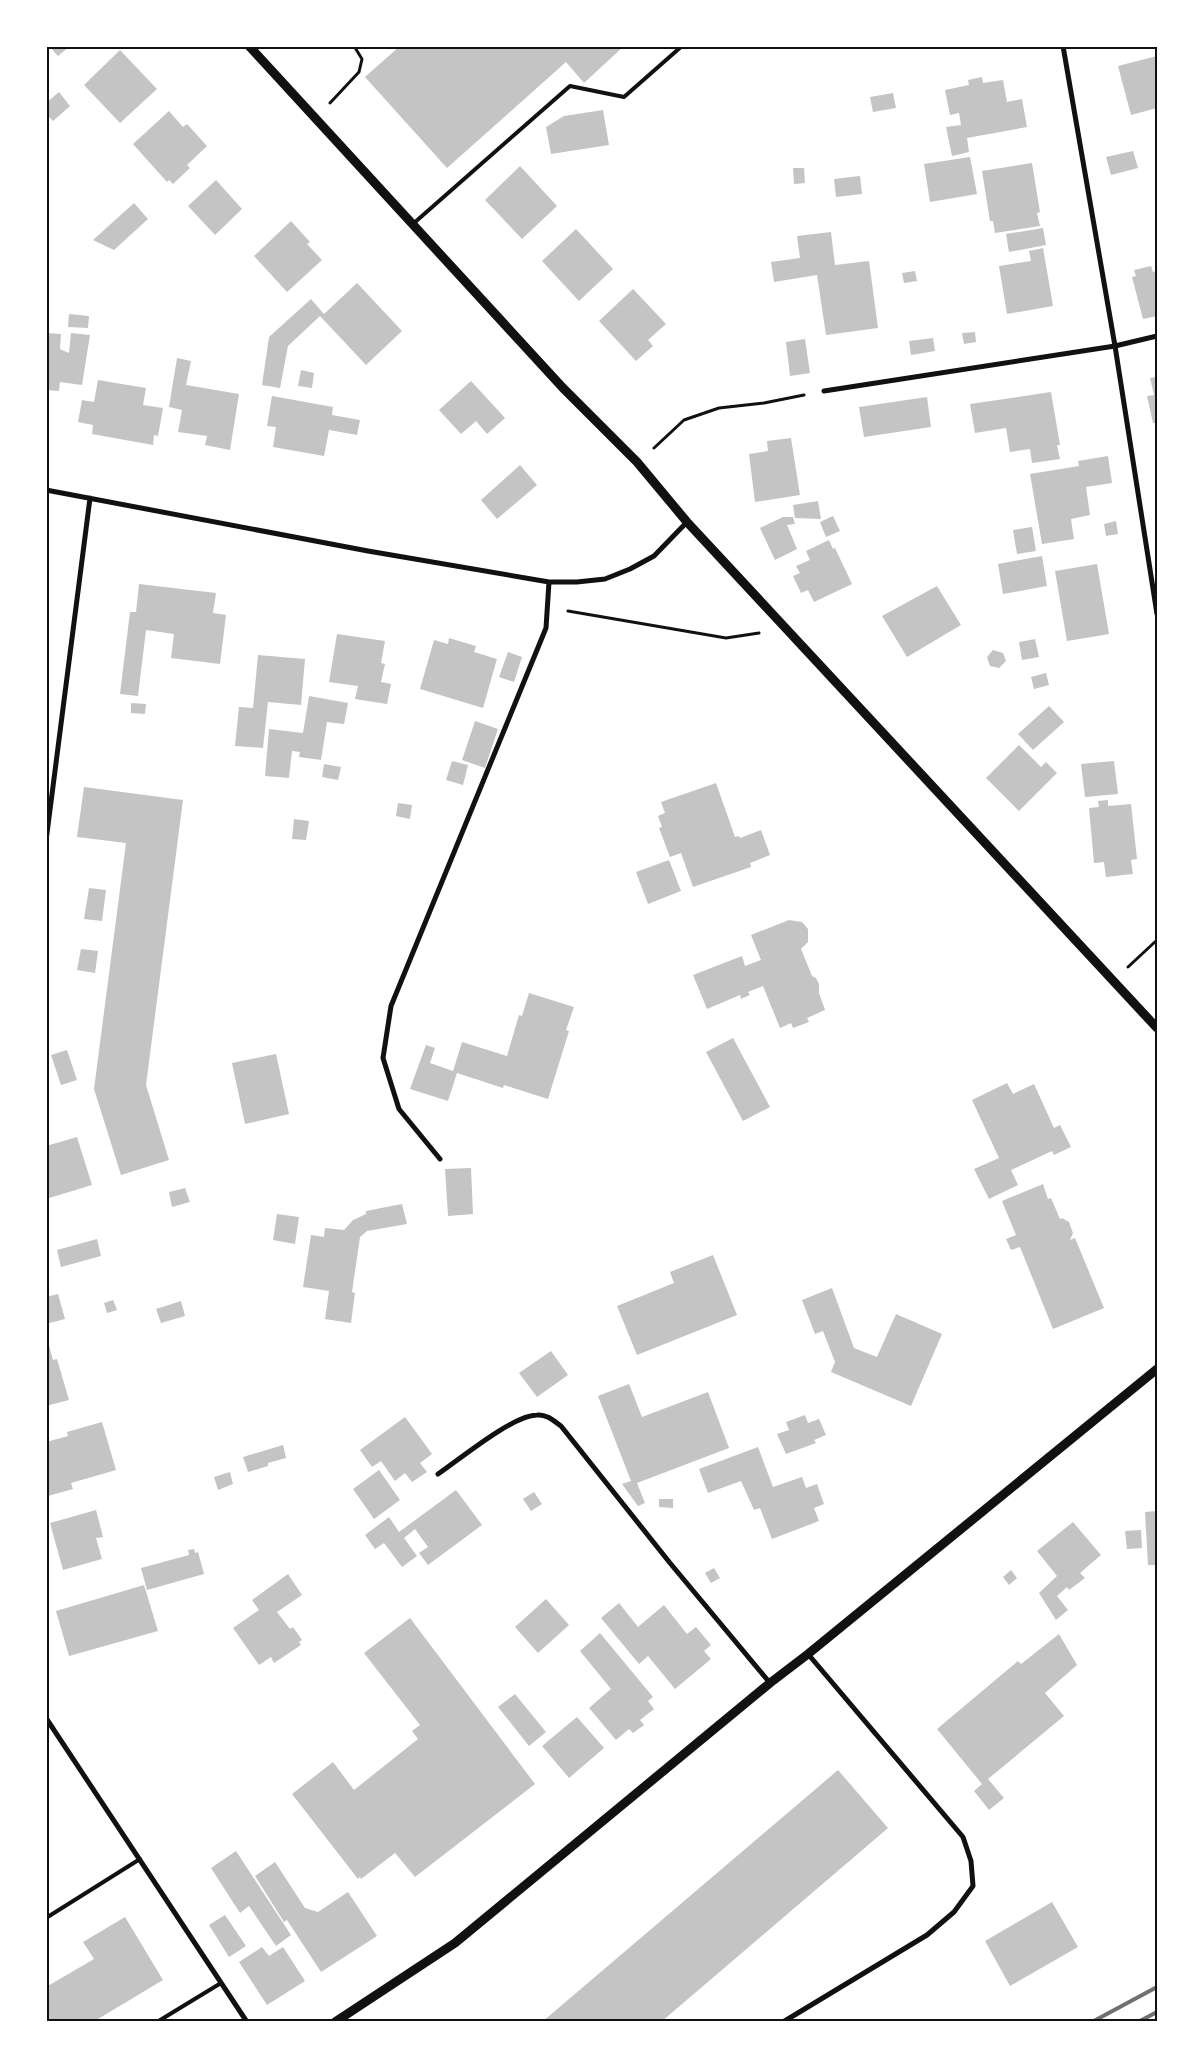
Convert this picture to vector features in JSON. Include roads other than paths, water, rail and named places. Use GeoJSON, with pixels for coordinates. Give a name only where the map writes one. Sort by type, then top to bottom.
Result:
{"type":"FeatureCollection","features":[{"type":"Feature","properties":{"kind":"street"},"geometry":{"type":"LineString","coordinates":[[249,46],[564,388],[637,462],[687,522],[1157,1028]]}},
{"type":"Feature","properties":{"kind":"street"},"geometry":{"type":"LineString","coordinates":[[1063,46],[1116,346],[1157,614]]}},
{"type":"Feature","properties":{"kind":"street"},"geometry":{"type":"LineString","coordinates":[[824,391],[1116,346],[1157,336]]}},
{"type":"Feature","properties":{"kind":"street"},"geometry":{"type":"LineString","coordinates":[[46,490],[385,554],[549,582],[577,582],[604,579],[630,569],[654,556],[687,522]]}},
{"type":"Feature","properties":{"kind":"street"},"geometry":{"type":"LineString","coordinates":[[46,841],[48,806],[90,498]]}},
{"type":"Feature","properties":{"kind":"street"},"geometry":{"type":"LineString","coordinates":[[440,1158],[399,1109],[383,1058],[391,1006],[546,628],[549,582]]}},
{"type":"Feature","properties":{"kind":"street"},"geometry":{"type":"LineString","coordinates":[[335,2022],[455,1943],[770,1683],[1157,1369]]}},
{"type":"Feature","properties":{"kind":"street"},"geometry":{"type":"LineString","coordinates":[[438,1474],[513,1422],[539,1414],[549,1417],[561,1426],[670,1563],[770,1683]]}},
{"type":"Feature","properties":{"kind":"street"},"geometry":{"type":"LineString","coordinates":[[783,2022],[926,1934],[954,1912],[973,1886],[971,1861],[963,1837],[808,1654]]}},
{"type":"Feature","properties":{"kind":"street"},"geometry":{"type":"LineString","coordinates":[[46,1718],[247,2022]]}},
{"type":"Feature","properties":{"kind":"lane"},"geometry":{"type":"LineString","coordinates":[[413,224],[570,86],[624,97],[682,46]]}},
{"type":"Feature","properties":{"kind":"lane"},"geometry":{"type":"LineString","coordinates":[[46,1918],[140,1859]]}},
{"type":"Feature","properties":{"kind":"lane"},"geometry":{"type":"LineString","coordinates":[[157,2022],[221,1983]]}},
{"type":"Feature","properties":{"kind":"railway"},"geometry":{"type":"LineString","coordinates":[[1092,2022],[1157,1987]]}},
{"type":"Feature","properties":{"kind":"railway"},"geometry":{"type":"LineString","coordinates":[[1138,2022],[1157,2012]]}}]}
